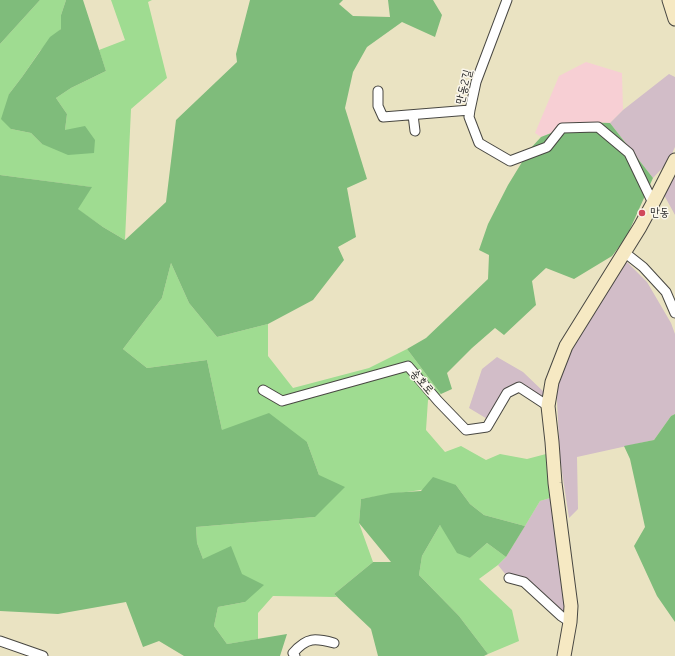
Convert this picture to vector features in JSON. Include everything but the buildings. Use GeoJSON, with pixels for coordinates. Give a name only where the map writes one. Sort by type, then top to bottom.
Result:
{"type":"FeatureCollection","features":[{"type":"Feature","properties":{"kind":"main road"},"geometry":{"type":"LineString","coordinates":[[669,0],[675,18]]}},
{"type":"Feature","properties":{"kind":"main road"},"geometry":{"type":"LineString","coordinates":[[564,656],[570,622],[571,606],[555,482],[548,406],[552,382],[566,346],[654,203],[675,160]]}},
{"type":"Feature","properties":{"kind":"street","name":"만동2길"},"geometry":{"type":"LineString","coordinates":[[507,0],[476,82],[470,110],[469,117],[479,143],[510,161],[547,147],[562,128],[598,127],[629,153],[654,203]]}},
{"type":"Feature","properties":{"kind":"street"},"geometry":{"type":"LineString","coordinates":[[378,91],[378,106],[383,117],[470,110]]}},
{"type":"Feature","properties":{"kind":"street"},"geometry":{"type":"LineString","coordinates":[[413,115],[415,131]]}},
{"type":"Feature","properties":{"kind":"street"},"geometry":{"type":"LineString","coordinates":[[624,252],[643,267],[666,292],[675,313]]}},
{"type":"Feature","properties":{"kind":"street","name":"송호로"},"geometry":{"type":"LineString","coordinates":[[263,390],[282,401],[408,366],[438,401],[466,430],[487,427],[507,393],[519,387],[548,406]]}},
{"type":"Feature","properties":{"kind":"street"},"geometry":{"type":"LineString","coordinates":[[509,578],[524,582],[561,616],[570,622]]}},
{"type":"Feature","properties":{"kind":"street"},"geometry":{"type":"LineString","coordinates":[[295,656],[293,653],[301,644],[308,641],[319,639],[334,644]]}},
{"type":"Feature","properties":{"kind":"street"},"geometry":{"type":"LineString","coordinates":[[0,641],[43,656]]}},
{"type":"Feature","properties":{"kind":"shaded area"},"geometry":{"type":"Polygon","coordinates":[[[586,62],[622,73],[623,110],[610,123],[579,122],[541,137],[535,133],[559,76],[586,62]]]}},
{"type":"Feature","properties":{"kind":"shaded area"},"geometry":{"type":"Polygon","coordinates":[[[669,74],[675,77],[675,147],[668,162],[653,178],[610,123],[623,110],[669,74]]]}},
{"type":"Feature","properties":{"kind":"shaded area"},"geometry":{"type":"Polygon","coordinates":[[[675,176],[675,215],[664,195],[675,176]]]}},
{"type":"Feature","properties":{"kind":"shaded area"},"geometry":{"type":"Polygon","coordinates":[[[624,259],[647,282],[671,323],[675,334],[675,414],[671,416],[654,440],[577,457],[578,509],[569,518],[560,459],[556,382],[580,334],[624,259]]]}},
{"type":"Feature","properties":{"kind":"shaded area"},"geometry":{"type":"Polygon","coordinates":[[[497,357],[523,372],[546,394],[545,409],[511,386],[494,423],[469,408],[482,369],[497,357]]]}},
{"type":"Feature","properties":{"kind":"shaded area"},"geometry":{"type":"Polygon","coordinates":[[[550,498],[566,612],[562,614],[527,579],[506,575],[498,565],[506,557],[540,501],[550,498]]]}},
{"type":"Feature","properties":{"kind":"green space"},"geometry":{"type":"Polygon","coordinates":[[[0,0],[40,0],[0,44],[0,0]]]}},
{"type":"Feature","properties":{"kind":"green space"},"geometry":{"type":"Polygon","coordinates":[[[40,0],[66,0],[61,15],[61,29],[40,51],[9,94],[11,129],[31,133],[42,144],[65,130],[67,114],[56,98],[71,88],[106,71],[99,50],[125,40],[111,0],[152,0],[148,2],[167,78],[131,109],[125,240],[77,209],[91,187],[0,175],[0,44],[40,0]]]}},
{"type":"Feature","properties":{"kind":"green space"},"geometry":{"type":"Polygon","coordinates":[[[66,0],[83,0],[106,71],[71,88],[56,98],[67,114],[65,130],[85,126],[95,140],[94,153],[68,155],[42,144],[31,133],[11,129],[1,119],[9,94],[50,37],[61,29],[61,15],[66,0]]]}},
{"type":"Feature","properties":{"kind":"green space"},"geometry":{"type":"Polygon","coordinates":[[[250,0],[343,0],[339,4],[353,16],[390,17],[388,0],[433,0],[442,15],[435,37],[402,22],[367,47],[353,72],[345,108],[367,179],[347,188],[356,237],[338,247],[344,260],[313,300],[268,324],[217,337],[189,303],[171,263],[162,298],[123,349],[147,368],[207,360],[222,430],[269,413],[307,442],[319,475],[345,487],[315,517],[196,527],[197,543],[203,559],[231,546],[242,574],[264,585],[245,602],[218,607],[214,626],[227,644],[287,634],[280,656],[184,656],[159,641],[143,647],[126,602],[58,614],[0,611],[0,175],[92,187],[78,209],[103,227],[125,240],[166,202],[176,120],[237,62],[236,54],[250,0]]]}},
{"type":"Feature","properties":{"kind":"green space"},"geometry":{"type":"Polygon","coordinates":[[[579,122],[610,123],[653,178],[626,238],[612,256],[574,279],[546,268],[532,281],[536,305],[504,335],[495,328],[472,348],[447,373],[452,389],[441,394],[407,349],[426,338],[488,279],[489,255],[479,250],[488,224],[508,185],[530,149],[541,137],[579,122]]]}},
{"type":"Feature","properties":{"kind":"green space"},"geometry":{"type":"Polygon","coordinates":[[[171,263],[189,303],[217,337],[268,324],[268,356],[293,388],[369,368],[407,349],[441,394],[428,400],[426,430],[445,452],[461,446],[486,460],[500,454],[527,459],[546,454],[550,498],[540,501],[525,526],[484,515],[470,504],[456,485],[361,499],[359,523],[373,562],[334,594],[337,597],[273,596],[258,613],[258,639],[227,644],[214,626],[218,607],[245,602],[203,559],[197,543],[196,527],[315,517],[319,475],[307,442],[222,430],[207,360],[147,368],[123,349],[162,298],[171,263]]]}},
{"type":"Feature","properties":{"kind":"green space"},"geometry":{"type":"Polygon","coordinates":[[[675,414],[675,622],[657,596],[634,546],[645,527],[630,459],[624,446],[654,440],[671,416],[675,414]]]}},
{"type":"Feature","properties":{"kind":"green space"},"geometry":{"type":"Polygon","coordinates":[[[433,477],[456,485],[470,504],[484,515],[525,526],[506,557],[487,543],[470,558],[457,553],[440,525],[422,556],[419,575],[459,616],[488,654],[484,656],[378,656],[371,629],[334,594],[373,562],[391,562],[359,523],[361,499],[391,493],[421,491],[433,477]]]}},
{"type":"Feature","properties":{"kind":"green space"},"geometry":{"type":"Polygon","coordinates":[[[440,525],[470,558],[487,543],[506,557],[479,579],[512,610],[519,641],[488,654],[459,616],[419,575],[422,556],[440,525]]]}},
{"type":"Feature","properties":{"kind":"place","name":"만동"},"geometry":{"type":"Point","coordinates":[642,213]}}]}
